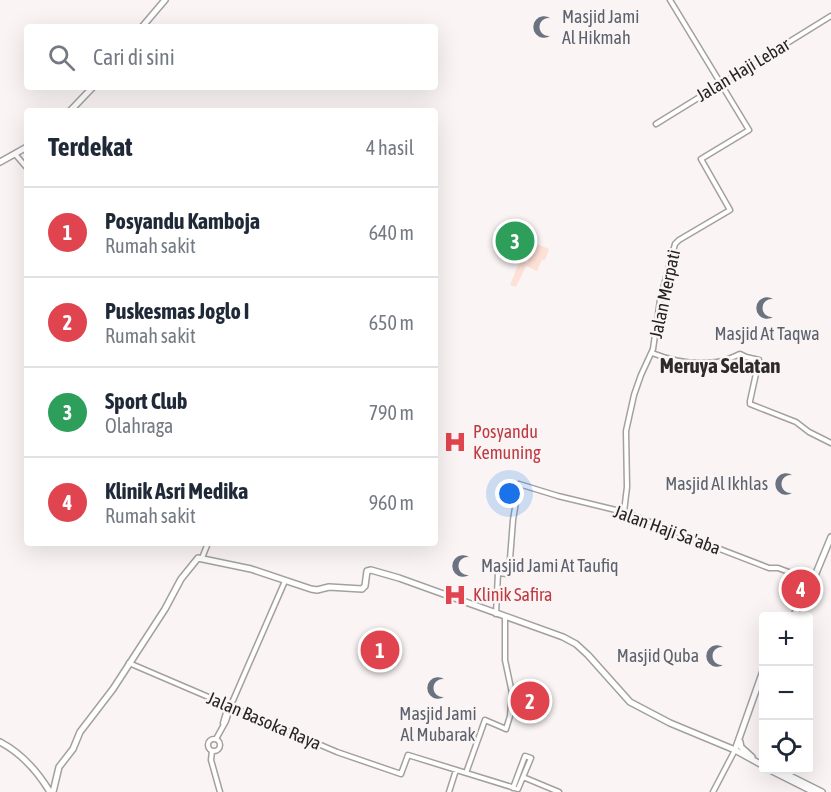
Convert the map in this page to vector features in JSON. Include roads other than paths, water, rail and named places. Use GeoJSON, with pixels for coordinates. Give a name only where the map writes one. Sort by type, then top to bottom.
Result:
{"type":"FeatureCollection","features":[{"type":"Feature","properties":{"kind":"main road"},"geometry":{"type":"LineString","coordinates":[[145,24],[165,0]]}},
{"type":"Feature","properties":{"kind":"main road"},"geometry":{"type":"LineString","coordinates":[[73,108],[90,90]]}},
{"type":"Feature","properties":{"kind":"main road"},"geometry":{"type":"LineString","coordinates":[[0,162],[24,148]]}},
{"type":"Feature","properties":{"kind":"main road"},"geometry":{"type":"LineString","coordinates":[[796,612],[806,598],[831,537]]}},
{"type":"Feature","properties":{"kind":"main road"},"geometry":{"type":"LineString","coordinates":[[0,744],[13,750],[27,763],[50,791],[56,782],[59,767],[74,747],[80,732],[106,700],[165,609],[181,579],[198,558],[202,558],[251,569],[313,590],[327,587],[362,589],[365,586],[366,571],[371,570],[570,640],[588,655],[626,699],[634,705],[759,762]]}},
{"type":"Feature","properties":{"kind":"main road"},"geometry":{"type":"LineString","coordinates":[[735,750],[759,682]]}},
{"type":"Feature","properties":{"kind":"main road"},"geometry":{"type":"LineString","coordinates":[[740,737],[740,745],[759,761]]}},
{"type":"Feature","properties":{"kind":"main road"},"geometry":{"type":"LineString","coordinates":[[735,750],[752,756]]}},
{"type":"Feature","properties":{"kind":"main road"},"geometry":{"type":"LineString","coordinates":[[778,774],[814,792]]}},
{"type":"Feature","properties":{"kind":"main road"},"geometry":{"type":"LineString","coordinates":[[786,774],[822,792]]}},
{"type":"Feature","properties":{"kind":"street"},"geometry":{"type":"LineString","coordinates":[[670,0],[720,83]]}},
{"type":"Feature","properties":{"kind":"street","name":"Jalan Haji Lebar"},"geometry":{"type":"LineString","coordinates":[[656,124],[831,16]]}},
{"type":"Feature","properties":{"kind":"street","name":"Jalan Merpati"},"geometry":{"type":"LineString","coordinates":[[624,512],[627,495],[626,431],[638,385],[652,353],[660,300],[675,244],[730,210],[701,159],[749,130],[720,83]]}},
{"type":"Feature","properties":{"kind":"street"},"geometry":{"type":"LineString","coordinates":[[15,153],[24,164]]}},
{"type":"Feature","properties":{"kind":"street"},"geometry":{"type":"LineString","coordinates":[[652,353],[679,361],[719,362],[740,354],[759,360],[751,404],[796,422],[809,432],[831,443]]}},
{"type":"Feature","properties":{"kind":"street","name":"Jalan Haji Sa'aba"},"geometry":{"type":"LineString","coordinates":[[495,614],[498,573],[507,574],[509,572],[513,520],[519,484],[624,512],[769,568],[778,568],[813,581]]}},
{"type":"Feature","properties":{"kind":"street"},"geometry":{"type":"LineString","coordinates":[[202,558],[207,546]]}},
{"type":"Feature","properties":{"kind":"street"},"geometry":{"type":"LineString","coordinates":[[216,739],[285,580]]}},
{"type":"Feature","properties":{"kind":"street"},"geometry":{"type":"LineString","coordinates":[[466,773],[485,720],[506,729],[510,716],[512,693],[505,659],[505,617]]}},
{"type":"Feature","properties":{"kind":"street","name":"Jalan Basoka Raya"},"geometry":{"type":"LineString","coordinates":[[128,665],[337,752],[401,774],[408,755],[456,770]]}},
{"type":"Feature","properties":{"kind":"street"},"geometry":{"type":"LineString","coordinates":[[212,751],[218,750],[220,746],[216,739]]}},
{"type":"Feature","properties":{"kind":"street"},"geometry":{"type":"LineString","coordinates":[[212,751],[208,748],[207,743],[216,739]]}},
{"type":"Feature","properties":{"kind":"street"},"geometry":{"type":"LineString","coordinates":[[712,792],[735,750]]}},
{"type":"Feature","properties":{"kind":"street"},"geometry":{"type":"LineString","coordinates":[[212,751],[211,760],[220,792]]}},
{"type":"Feature","properties":{"kind":"street"},"geometry":{"type":"LineString","coordinates":[[525,756],[531,758],[523,777],[516,788],[525,756]]}},
{"type":"Feature","properties":{"kind":"street"},"geometry":{"type":"LineString","coordinates":[[449,792],[456,770],[516,788]]}},
{"type":"Feature","properties":{"kind":"street"},"geometry":{"type":"LineString","coordinates":[[523,777],[559,792]]}},
{"type":"Feature","properties":{"kind":"place","name":"Masjid Jami Al Hikmah"},"geometry":{"type":"Point","coordinates":[544,27]}},
{"type":"Feature","properties":{"kind":"place","name":"Sport Club"},"geometry":{"type":"Point","coordinates":[515,241]}},
{"type":"Feature","properties":{"kind":"place","name":"Masjid At Taqwa"},"geometry":{"type":"Point","coordinates":[767,308]}},
{"type":"Feature","properties":{"kind":"place","name":"Posyandu Kemuning"},"geometry":{"type":"Point","coordinates":[455,442]}},
{"type":"Feature","properties":{"kind":"place","name":"Masjid Al Ikhlas"},"geometry":{"type":"Point","coordinates":[786,484]}},
{"type":"Feature","properties":{"kind":"place","name":"Masjid Jami At Taufiq"},"geometry":{"type":"Point","coordinates":[463,566]}},
{"type":"Feature","properties":{"kind":"place","name":"Klinik Asri Medika"},"geometry":{"type":"Point","coordinates":[801,589]}},
{"type":"Feature","properties":{"kind":"place","name":"Klinik Safira"},"geometry":{"type":"Point","coordinates":[455,595]}},
{"type":"Feature","properties":{"kind":"place","name":"Posyandu Kamboja"},"geometry":{"type":"Point","coordinates":[380,650]}},
{"type":"Feature","properties":{"kind":"place","name":"Masjid Quba"},"geometry":{"type":"Point","coordinates":[717,656]}},
{"type":"Feature","properties":{"kind":"place","name":"Masjid Jami Al Mubarak"},"geometry":{"type":"Point","coordinates":[438,688]}},
{"type":"Feature","properties":{"kind":"place","name":"Puskesmas Joglo I"},"geometry":{"type":"Point","coordinates":[530,701]}},
{"type":"Feature","properties":{"kind":"district","name":"Meruya Selatan"},"geometry":{"type":"Point","coordinates":[720,366]}}]}
